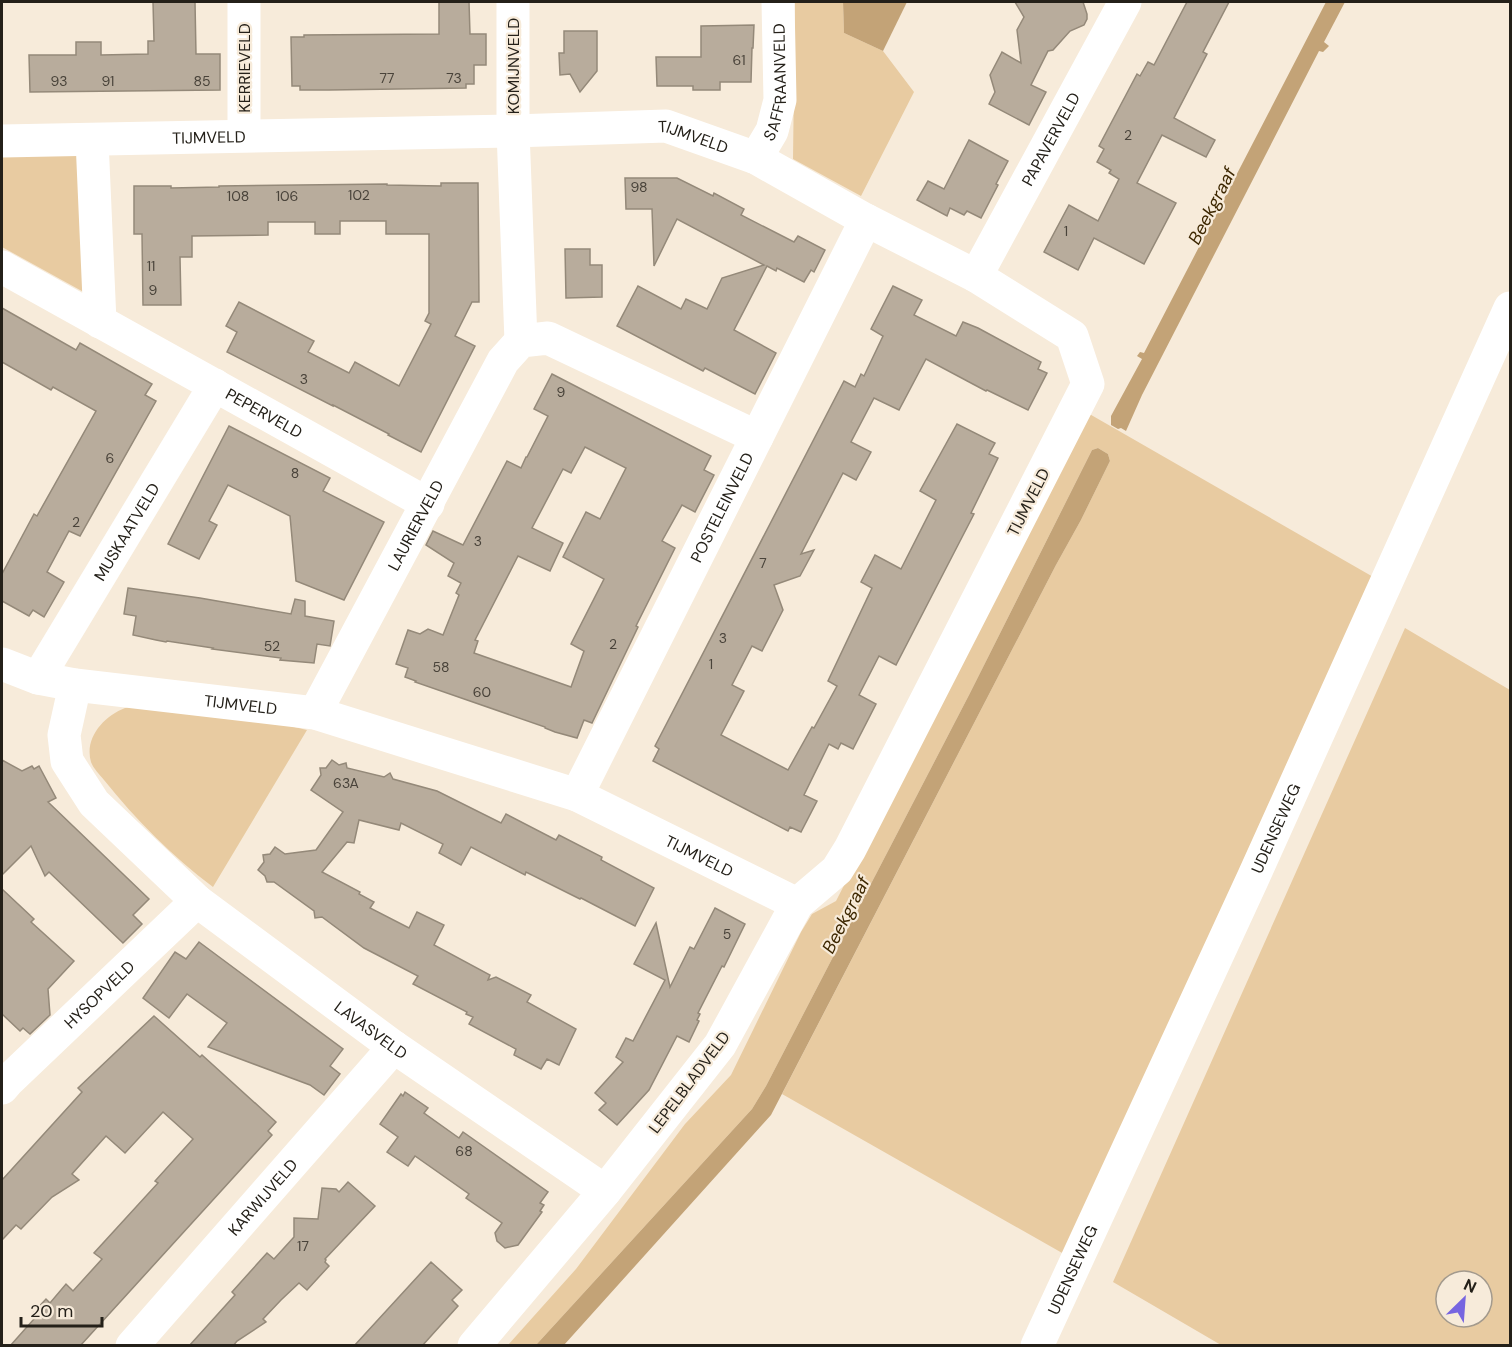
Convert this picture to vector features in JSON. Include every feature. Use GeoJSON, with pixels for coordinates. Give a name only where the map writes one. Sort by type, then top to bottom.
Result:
{"type":"FeatureCollection","features":[{"type":"Feature","properties":{"kind":"street","name":"KERRIEVELD"},"geometry":{"type":"LineString","coordinates":[[244,2],[244,135]]}},
{"type":"Feature","properties":{"kind":"street","name":"KOMIJNVELD"},"geometry":{"type":"LineString","coordinates":[[513,2],[513,131]]}},
{"type":"Feature","properties":{"kind":"street","name":"SAFFRAANVELD"},"geometry":{"type":"LineString","coordinates":[[756,158],[772,131],[780,100],[778,2]]}},
{"type":"Feature","properties":{"kind":"street","name":"PAPAVERVELD"},"geometry":{"type":"LineString","coordinates":[[976,276],[1125,2]]}},
{"type":"Feature","properties":{"kind":"street","name":"TIJMVELD"},"geometry":{"type":"LineString","coordinates":[[2,141],[666,126],[756,158],[867,220],[976,276],[1072,336],[1088,384],[850,849],[837,870],[797,904],[577,795],[315,713],[75,685],[38,678],[2,664]]}},
{"type":"Feature","properties":{"kind":"street"},"geometry":{"type":"LineString","coordinates":[[513,131],[521,341],[548,338],[757,437]]}},
{"type":"Feature","properties":{"kind":"street"},"geometry":{"type":"LineString","coordinates":[[92,140],[100,322]]}},
{"type":"Feature","properties":{"kind":"street","name":"POSTELEINVELD"},"geometry":{"type":"LineString","coordinates":[[577,795],[867,220]]}},
{"type":"Feature","properties":{"kind":"street","name":"PEPERVELD"},"geometry":{"type":"LineString","coordinates":[[2,267],[428,504]]}},
{"type":"Feature","properties":{"kind":"street","name":"UDENSEWEG"},"geometry":{"type":"LineString","coordinates":[[1037,1346],[1253,878],[1510,308]]}},
{"type":"Feature","properties":{"kind":"street","name":"LAURIERVELD"},"geometry":{"type":"LineString","coordinates":[[315,713],[503,362],[521,341]]}},
{"type":"Feature","properties":{"kind":"street","name":"MUSKAATVELD"},"geometry":{"type":"LineString","coordinates":[[38,678],[215,385]]}},
{"type":"Feature","properties":{"kind":"street","name":"LAVASVELD"},"geometry":{"type":"LineString","coordinates":[[75,685],[64,735],[67,761],[94,803],[197,901],[394,1047],[605,1191]]}},
{"type":"Feature","properties":{"kind":"street","name":"HYSOPVELD"},"geometry":{"type":"LineString","coordinates":[[4,1082],[197,901]]}},
{"type":"Feature","properties":{"kind":"street","name":"LEPELBLADVELD"},"geometry":{"type":"LineString","coordinates":[[605,1191],[720,1045],[797,904]]}},
{"type":"Feature","properties":{"kind":"street","name":"KARWIJVELD"},"geometry":{"type":"LineString","coordinates":[[132,1346],[394,1047]]}},
{"type":"Feature","properties":{"kind":"street"},"geometry":{"type":"LineString","coordinates":[[474,1346],[605,1191]]}},
{"type":"Feature","properties":{"kind":"shaded area"},"geometry":{"type":"Polygon","coordinates":[[[795,2],[843,2],[844,33],[883,51],[914,92],[861,196],[793,159],[795,2]]]}},
{"type":"Feature","properties":{"kind":"shaded area"},"geometry":{"type":"Polygon","coordinates":[[[843,2],[907,2],[883,51],[844,33],[843,2]]]}},
{"type":"Feature","properties":{"kind":"shaded area"},"geometry":{"type":"Polygon","coordinates":[[[1326,2],[1345,2],[1324,42],[1329,46],[1323,52],[1319,51],[1142,395],[1126,431],[1118,429],[1111,425],[1111,416],[1142,359],[1137,356],[1140,352],[1144,353],[1326,2]]]}},
{"type":"Feature","properties":{"kind":"shaded area"},"geometry":{"type":"Polygon","coordinates":[[[77,141],[89,295],[2,247],[2,142],[77,141]]]}},
{"type":"Feature","properties":{"kind":"shaded area"},"geometry":{"type":"Polygon","coordinates":[[[1086,412],[1375,578],[1071,1258],[782,1094],[1110,461],[1108,454],[1098,448],[1092,450],[969,695],[752,1109],[536,1345],[507,1346],[576,1269],[685,1124],[731,1075],[801,932],[812,914],[836,901],[1086,412]]]}},
{"type":"Feature","properties":{"kind":"shaded area"},"geometry":{"type":"Polygon","coordinates":[[[1098,448],[1108,454],[1110,461],[771,1115],[564,1345],[536,1345],[752,1109],[969,695],[1092,450],[1098,448]]]}},
{"type":"Feature","properties":{"kind":"shaded area"},"geometry":{"type":"Polygon","coordinates":[[[1405,628],[1510,690],[1510,1345],[1221,1345],[1113,1282],[1405,628]]]}},
{"type":"Feature","properties":{"kind":"shaded area"},"geometry":{"type":"Polygon","coordinates":[[[143,702],[273,722],[307,730],[213,887],[169,851],[142,824],[91,762],[90,745],[93,736],[103,722],[125,708],[143,702]]]}},
{"type":"Feature","properties":{"kind":"building"},"geometry":{"type":"Polygon","coordinates":[[[153,2],[195,2],[196,54],[220,54],[220,90],[30,92],[29,55],[76,55],[76,42],[101,42],[101,55],[148,54],[148,41],[154,41],[153,2]]]}},
{"type":"Feature","properties":{"kind":"building"},"geometry":{"type":"Polygon","coordinates":[[[439,2],[469,2],[470,34],[486,34],[486,65],[474,65],[474,84],[466,84],[466,88],[329,90],[300,90],[300,86],[292,86],[291,37],[439,34],[439,2]]]}},
{"type":"Feature","properties":{"kind":"building"},"geometry":{"type":"Polygon","coordinates":[[[1015,2],[1083,2],[1087,14],[1084,25],[1070,31],[1053,50],[1048,51],[1031,85],[1046,92],[1029,125],[989,104],[995,92],[990,75],[1002,52],[1021,63],[1017,30],[1024,17],[1015,2]]]}},
{"type":"Feature","properties":{"kind":"building"},"geometry":{"type":"Polygon","coordinates":[[[1187,2],[1229,2],[1203,52],[1207,54],[1174,118],[1215,140],[1206,157],[1162,135],[1137,183],[1176,203],[1144,264],[1094,238],[1078,270],[1044,252],[1069,205],[1098,221],[1119,179],[1109,173],[1111,170],[1097,162],[1104,149],[1099,146],[1137,74],[1140,76],[1148,62],[1154,65],[1187,2]]]}},
{"type":"Feature","properties":{"kind":"building"},"geometry":{"type":"Polygon","coordinates":[[[754,25],[751,82],[720,82],[720,90],[693,90],[693,86],[657,86],[656,57],[701,57],[701,26],[754,25]]]}},
{"type":"Feature","properties":{"kind":"building"},"geometry":{"type":"Polygon","coordinates":[[[564,31],[597,31],[597,71],[580,92],[570,74],[560,75],[559,53],[564,53],[564,31]]]}},
{"type":"Feature","properties":{"kind":"building"},"geometry":{"type":"Polygon","coordinates":[[[969,140],[1008,161],[981,218],[967,211],[964,215],[950,208],[947,216],[917,200],[928,181],[944,189],[969,140]]]}},
{"type":"Feature","properties":{"kind":"building"},"geometry":{"type":"Polygon","coordinates":[[[625,178],[677,178],[713,196],[714,193],[744,209],[741,215],[794,242],[798,236],[825,250],[814,272],[811,270],[804,282],[777,268],[776,271],[767,266],[734,330],[776,353],[755,394],[705,368],[703,371],[617,326],[638,286],[681,309],[686,299],[707,309],[722,278],[764,265],[677,219],[654,266],[652,209],[626,209],[625,178]]]}},
{"type":"Feature","properties":{"kind":"building"},"geometry":{"type":"Polygon","coordinates":[[[441,183],[478,183],[479,302],[472,302],[455,336],[475,346],[421,452],[227,352],[237,332],[226,326],[239,302],[314,341],[308,352],[349,373],[355,362],[399,386],[431,324],[425,321],[429,313],[429,234],[386,234],[386,221],[340,221],[340,234],[315,234],[315,222],[268,222],[268,235],[192,236],[192,257],[180,257],[181,305],[143,305],[142,234],[134,234],[134,186],[171,186],[171,188],[387,184],[441,186],[441,183]]]}},
{"type":"Feature","properties":{"kind":"building"},"geometry":{"type":"Polygon","coordinates":[[[565,249],[590,249],[590,265],[602,265],[602,297],[566,298],[565,249]]]}},
{"type":"Feature","properties":{"kind":"building"},"geometry":{"type":"Polygon","coordinates":[[[893,286],[922,300],[914,315],[956,336],[963,322],[978,328],[1041,362],[1038,369],[1047,373],[1028,410],[926,359],[899,410],[874,398],[851,442],[871,452],[856,480],[843,473],[801,554],[814,550],[800,576],[774,585],[783,610],[762,651],[752,646],[732,685],[744,691],[721,735],[788,770],[837,686],[828,681],[872,588],[861,582],[875,555],[901,569],[936,500],[920,491],[957,424],[995,443],[989,454],[998,458],[971,513],[974,514],[896,665],[879,656],[859,695],[876,704],[853,749],[841,743],[838,749],[829,744],[804,795],[817,801],[801,832],[790,827],[788,831],[653,761],[659,749],[655,746],[844,381],[855,387],[861,374],[864,376],[883,336],[871,329],[893,286]]]}},
{"type":"Feature","properties":{"kind":"building"},"geometry":{"type":"Polygon","coordinates":[[[2,308],[76,350],[80,343],[152,384],[145,395],[156,401],[80,536],[69,531],[47,572],[64,582],[44,617],[33,610],[29,616],[2,601],[2,574],[34,514],[37,516],[96,411],[53,387],[51,390],[2,362],[2,308]]]}},
{"type":"Feature","properties":{"kind":"building"},"geometry":{"type":"Polygon","coordinates":[[[552,374],[711,456],[704,470],[714,475],[695,512],[682,505],[662,541],[675,548],[636,626],[638,627],[592,723],[584,720],[577,738],[415,682],[405,677],[408,668],[396,664],[408,630],[420,634],[428,629],[443,635],[459,595],[456,593],[461,583],[448,576],[454,563],[426,545],[433,531],[463,545],[507,461],[521,468],[527,457],[548,416],[534,409],[552,374]],[[585,447],[571,473],[563,469],[532,528],[563,543],[550,571],[518,556],[475,640],[478,641],[474,653],[571,687],[584,651],[571,644],[604,579],[563,557],[586,512],[600,519],[626,468],[585,447]]]}},
{"type":"Feature","properties":{"kind":"building"},"geometry":{"type":"Polygon","coordinates":[[[229,426],[330,478],[323,491],[384,522],[344,600],[296,581],[290,516],[228,485],[209,521],[217,525],[199,559],[168,544],[229,426]]]}},
{"type":"Feature","properties":{"kind":"building"},"geometry":{"type":"Polygon","coordinates":[[[128,588],[291,614],[295,599],[305,601],[305,616],[334,621],[330,646],[317,644],[314,663],[280,660],[281,658],[166,642],[133,635],[136,616],[124,614],[128,588]]]}},
{"type":"Feature","properties":{"kind":"building"},"geometry":{"type":"Polygon","coordinates":[[[2,760],[22,771],[32,766],[34,769],[39,766],[56,798],[48,802],[149,899],[133,915],[142,924],[123,943],[49,872],[45,876],[31,846],[2,875],[2,760]]]}},
{"type":"Feature","properties":{"kind":"building"},"geometry":{"type":"Polygon","coordinates":[[[332,760],[339,765],[346,763],[347,768],[384,777],[390,773],[393,779],[437,791],[501,823],[506,814],[556,840],[559,835],[654,888],[635,926],[471,847],[461,865],[439,853],[443,844],[401,823],[399,830],[359,820],[354,843],[347,842],[322,872],[374,902],[370,908],[409,928],[417,912],[444,925],[434,945],[490,975],[488,980],[496,977],[531,995],[527,1002],[576,1029],[559,1065],[547,1059],[541,1069],[514,1055],[516,1049],[469,1024],[473,1017],[466,1014],[467,1012],[413,984],[418,976],[364,948],[322,917],[315,918],[314,911],[274,882],[267,882],[265,876],[258,870],[264,862],[263,855],[270,854],[275,847],[285,854],[316,850],[343,812],[311,790],[321,775],[320,768],[326,768],[332,760]]]}},
{"type":"Feature","properties":{"kind":"building"},"geometry":{"type":"Polygon","coordinates":[[[2,889],[34,919],[31,922],[74,961],[48,989],[50,1015],[30,1034],[23,1028],[20,1031],[2,1014],[2,889]]]}},
{"type":"Feature","properties":{"kind":"building"},"geometry":{"type":"Polygon","coordinates":[[[715,908],[745,924],[698,1013],[700,1014],[697,1020],[699,1021],[689,1042],[677,1036],[649,1090],[617,1125],[599,1110],[606,1103],[595,1093],[623,1062],[616,1057],[626,1038],[633,1041],[665,980],[634,964],[656,923],[670,987],[690,947],[694,949],[715,908]]]}},
{"type":"Feature","properties":{"kind":"building"},"geometry":{"type":"Polygon","coordinates":[[[199,942],[343,1049],[330,1066],[340,1074],[324,1095],[310,1085],[208,1047],[227,1023],[187,994],[169,1018],[143,998],[175,952],[186,959],[199,942]]]}},
{"type":"Feature","properties":{"kind":"building"},"geometry":{"type":"Polygon","coordinates":[[[154,1016],[200,1057],[202,1055],[276,1122],[268,1131],[272,1135],[80,1346],[10,1346],[34,1319],[31,1315],[46,1299],[50,1303],[66,1284],[73,1291],[102,1259],[94,1253],[158,1183],[155,1181],[193,1139],[163,1112],[125,1153],[106,1136],[72,1174],[79,1180],[52,1197],[21,1229],[16,1225],[2,1240],[2,1180],[82,1092],[78,1088],[154,1016]]]}},
{"type":"Feature","properties":{"kind":"building"},"geometry":{"type":"Polygon","coordinates":[[[405,1092],[428,1108],[424,1113],[459,1138],[463,1132],[548,1192],[540,1203],[544,1205],[540,1211],[542,1212],[518,1245],[505,1248],[497,1241],[495,1233],[502,1223],[466,1198],[469,1194],[415,1156],[408,1166],[387,1152],[398,1137],[380,1124],[401,1094],[403,1096],[405,1092]]]}},
{"type":"Feature","properties":{"kind":"building"},"geometry":{"type":"Polygon","coordinates":[[[348,1182],[375,1206],[325,1259],[329,1266],[307,1290],[299,1283],[263,1319],[266,1322],[233,1346],[189,1346],[235,1295],[232,1292],[267,1253],[274,1259],[294,1237],[294,1218],[318,1219],[322,1188],[336,1189],[339,1192],[348,1182]]]}},
{"type":"Feature","properties":{"kind":"building"},"geometry":{"type":"Polygon","coordinates":[[[431,1262],[462,1290],[452,1300],[458,1306],[422,1346],[354,1346],[431,1262]]]}},
{"type":"Feature","properties":{"kind":"water label","name":"Beekgraaf"},"geometry":{"type":"Point","coordinates":[1212,206]}},
{"type":"Feature","properties":{"kind":"water label","name":"Beekgraaf"},"geometry":{"type":"Point","coordinates":[846,915]}}]}
